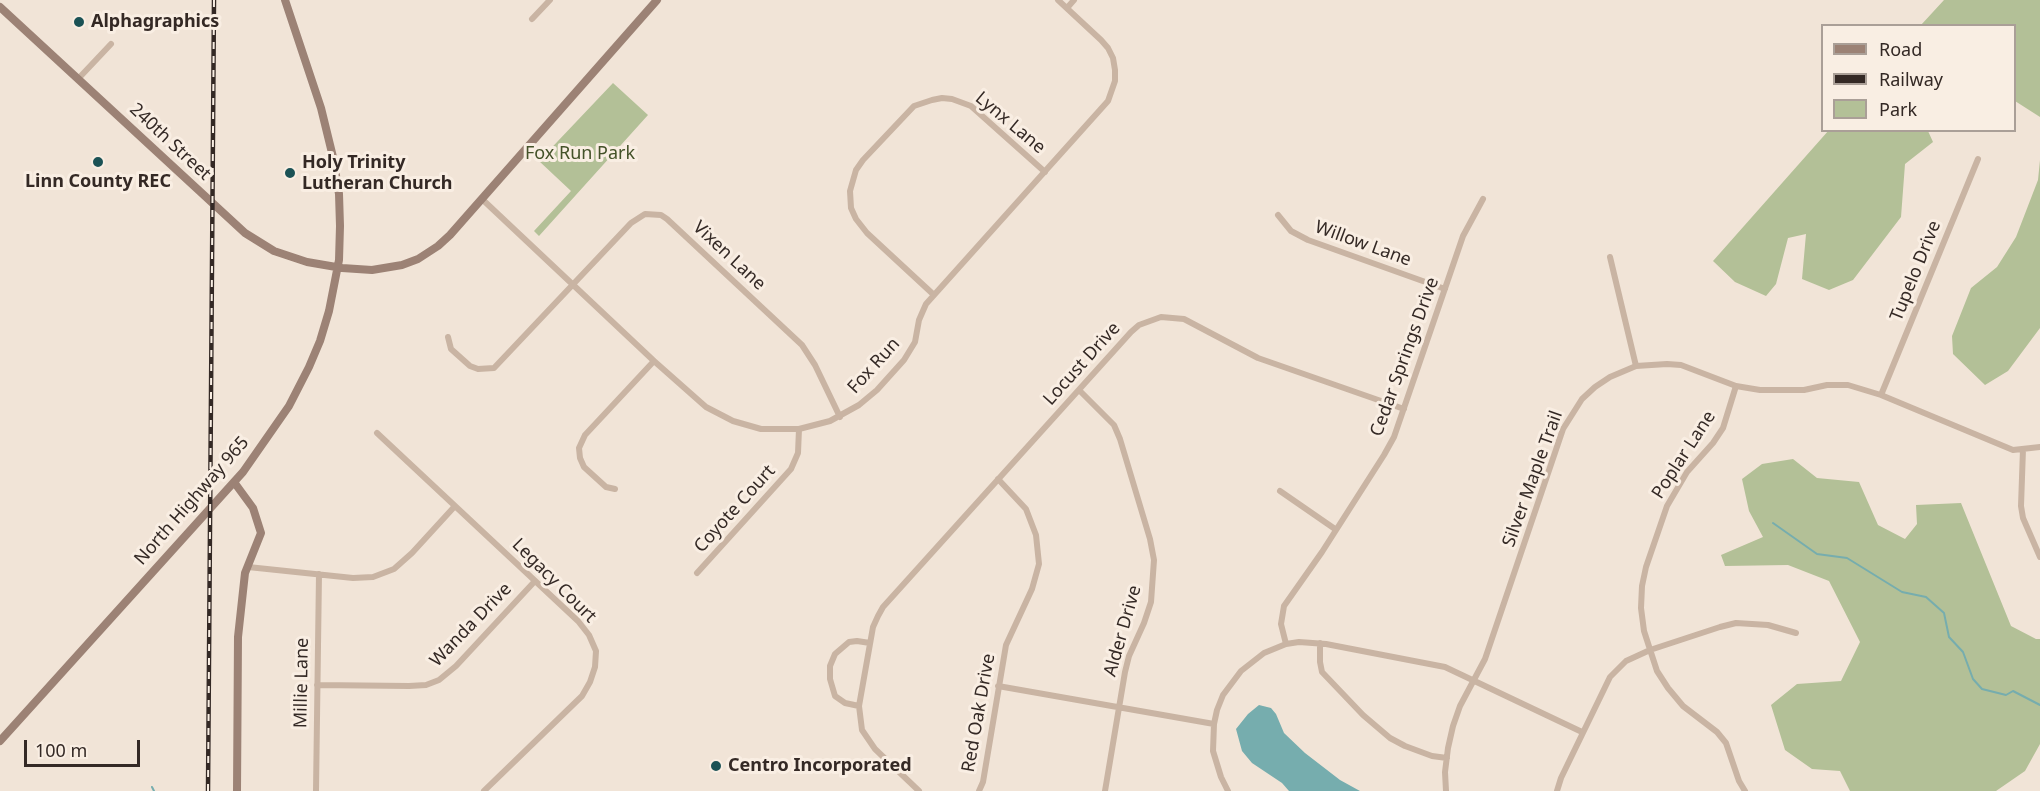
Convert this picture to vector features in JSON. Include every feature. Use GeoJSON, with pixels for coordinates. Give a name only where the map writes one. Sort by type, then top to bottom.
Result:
{"type":"FeatureCollection","features":[{"type":"Feature","properties":{"kind":"street","name":"North Highway 965"},"geometry":{"type":"LineString","coordinates":[[0,741],[256,455],[289,406],[309,368],[325,327],[338,268],[339,194],[321,108],[285,0]]}},
{"type":"Feature","properties":{"kind":"street"},"geometry":{"type":"LineString","coordinates":[[532,19],[549,0]]}},
{"type":"Feature","properties":{"kind":"street","name":"240th Street"},"geometry":{"type":"LineString","coordinates":[[0,7],[245,233],[266,247],[285,255],[338,268],[386,268],[418,259],[438,246],[483,200],[657,0]]}},
{"type":"Feature","properties":{"kind":"street","name":"Fox Run"},"geometry":{"type":"LineString","coordinates":[[483,200],[694,398],[719,415],[761,429],[799,429],[840,417],[868,398],[904,360],[915,342],[921,314],[934,295],[1103,108],[1112,93],[1113,58],[1108,48],[1058,0]]}},
{"type":"Feature","properties":{"kind":"street"},"geometry":{"type":"LineString","coordinates":[[1067,8],[1074,0]]}},
{"type":"Feature","properties":{"kind":"street"},"geometry":{"type":"LineString","coordinates":[[78,79],[111,44]]}},
{"type":"Feature","properties":{"kind":"street","name":"Lynx Lane"},"geometry":{"type":"LineString","coordinates":[[934,295],[855,219],[851,208],[850,191],[856,171],[863,160],[914,106],[942,98],[971,106],[1045,172]]}},
{"type":"Feature","properties":{"kind":"street","name":"Tupelo Drive"},"geometry":{"type":"LineString","coordinates":[[1881,395],[1978,159]]}},
{"type":"Feature","properties":{"kind":"street","name":"Cedar Springs Drive"},"geometry":{"type":"LineString","coordinates":[[1286,644],[1281,624],[1284,606],[1394,437],[1463,236],[1483,199]]}},
{"type":"Feature","properties":{"kind":"street","name":"Vixen Lane"},"geometry":{"type":"LineString","coordinates":[[448,337],[451,349],[470,366],[478,369],[494,368],[639,216],[661,215],[668,219],[802,345],[815,365],[840,417]]}},
{"type":"Feature","properties":{"kind":"street","name":"Willow Lane"},"geometry":{"type":"LineString","coordinates":[[1278,215],[1291,231],[1308,240],[1445,289]]}},
{"type":"Feature","properties":{"kind":"street"},"geometry":{"type":"LineString","coordinates":[[1610,257],[1636,366]]}},
{"type":"Feature","properties":{"kind":"street","name":"Locust Drive"},"geometry":{"type":"LineString","coordinates":[[920,791],[867,740],[862,730],[859,706],[873,627],[883,608],[1139,325],[1149,320],[1171,317],[1184,319],[1258,358],[1404,409]]}},
{"type":"Feature","properties":{"kind":"street"},"geometry":{"type":"LineString","coordinates":[[615,489],[606,487],[584,467],[579,448],[585,435],[654,361]]}},
{"type":"Feature","properties":{"kind":"street","name":"Silver Maple Trail"},"geometry":{"type":"LineString","coordinates":[[1446,791],[1447,758],[1457,716],[1485,659],[1563,429],[1582,399],[1610,376],[1636,366],[1660,364],[1681,365],[1736,386],[1760,390],[1804,390],[1827,385],[1848,385],[1881,395],[2013,450],[2040,447]]}},
{"type":"Feature","properties":{"kind":"street","name":"Poplar Lane"},"geometry":{"type":"LineString","coordinates":[[1736,386],[1723,428],[1687,472],[1667,506],[1646,567],[1641,608],[1644,631],[1657,671],[1683,706],[1717,732],[1726,743],[1739,781],[1745,791]]}},
{"type":"Feature","properties":{"kind":"street","name":"Alder Drive"},"geometry":{"type":"LineString","coordinates":[[1078,390],[1114,425],[1150,539],[1154,560],[1151,602],[1129,656],[1105,791]]}},
{"type":"Feature","properties":{"kind":"street","name":"Coyote Court"},"geometry":{"type":"LineString","coordinates":[[697,573],[790,470],[798,453],[799,429]]}},
{"type":"Feature","properties":{"kind":"street","name":"Legacy Court"},"geometry":{"type":"LineString","coordinates":[[377,434],[578,621],[589,635],[596,651],[595,667],[582,696],[484,791]]}},
{"type":"Feature","properties":{"kind":"street"},"geometry":{"type":"LineString","coordinates":[[2023,449],[2021,506],[2023,518],[2040,557]]}},
{"type":"Feature","properties":{"kind":"street","name":"Red Oak Drive"},"geometry":{"type":"LineString","coordinates":[[979,791],[983,782],[1006,645],[1032,589],[1039,564],[1038,541],[1029,515],[1016,496],[998,479]]}},
{"type":"Feature","properties":{"kind":"street"},"geometry":{"type":"LineString","coordinates":[[234,482],[254,508],[261,533],[248,567],[238,637],[237,791]]}},
{"type":"Feature","properties":{"kind":"street"},"geometry":{"type":"LineString","coordinates":[[1280,490],[1335,529]]}},
{"type":"Feature","properties":{"kind":"street"},"geometry":{"type":"LineString","coordinates":[[248,567],[353,578],[373,577],[394,569],[412,554],[455,506]]}},
{"type":"Feature","properties":{"kind":"street","name":"Millie Lane"},"geometry":{"type":"LineString","coordinates":[[316,791],[319,574]]}},
{"type":"Feature","properties":{"kind":"street","name":"Wanda Drive"},"geometry":{"type":"LineString","coordinates":[[317,685],[409,686],[426,685],[439,680],[456,666],[535,581]]}},
{"type":"Feature","properties":{"kind":"street"},"geometry":{"type":"LineString","coordinates":[[1557,791],[1582,732],[1611,677],[1626,660],[1650,650],[1736,623],[1768,625],[1796,633]]}},
{"type":"Feature","properties":{"kind":"street"},"geometry":{"type":"LineString","coordinates":[[859,706],[845,704],[835,696],[830,679],[830,666],[835,654],[849,642],[870,643]]}},
{"type":"Feature","properties":{"kind":"street"},"geometry":{"type":"LineString","coordinates":[[1228,791],[1213,751],[1214,724],[1223,695],[1241,671],[1264,653],[1286,644],[1299,642],[1320,644],[1445,667],[1582,732]]}},
{"type":"Feature","properties":{"kind":"street"},"geometry":{"type":"LineString","coordinates":[[1320,644],[1322,672],[1363,715],[1390,738],[1405,746],[1432,756],[1447,758]]}},
{"type":"Feature","properties":{"kind":"street"},"geometry":{"type":"LineString","coordinates":[[998,686],[1214,724]]}},
{"type":"Feature","properties":{"kind":"green space"},"geometry":{"type":"Polygon","coordinates":[[[1944,0],[2040,0],[2040,117],[2016,102],[2016,24],[1922,24],[1944,0]]]}},
{"type":"Feature","properties":{"kind":"green space","name":"Fox Run Park"},"geometry":{"type":"Polygon","coordinates":[[[613,83],[648,115],[539,236],[534,231],[571,191],[539,161],[613,83]]]}},
{"type":"Feature","properties":{"kind":"green space"},"geometry":{"type":"Polygon","coordinates":[[[1827,132],[1928,132],[1933,142],[1905,164],[1901,217],[1853,280],[1829,290],[1802,279],[1806,234],[1788,238],[1776,284],[1766,296],[1735,282],[1713,261],[1827,132]]]}},
{"type":"Feature","properties":{"kind":"green space"},"geometry":{"type":"Polygon","coordinates":[[[2040,160],[2040,328],[2008,371],[1985,385],[1953,354],[1952,336],[1971,288],[1997,267],[2016,237],[2038,180],[2040,160]]]}},
{"type":"Feature","properties":{"kind":"green space"},"geometry":{"type":"Polygon","coordinates":[[[1793,459],[1817,478],[1859,482],[1878,525],[1905,539],[1917,524],[1916,505],[1961,503],[2011,626],[2040,639],[2040,744],[2025,771],[1996,791],[1850,791],[1840,771],[1812,769],[1785,750],[1771,705],[1797,684],[1841,681],[1860,642],[1829,581],[1788,565],[1725,566],[1721,555],[1763,537],[1749,511],[1742,479],[1762,464],[1793,459]]]}},
{"type":"Feature","properties":{"kind":"water"},"geometry":{"type":"Polygon","coordinates":[[[1259,705],[1271,708],[1284,733],[1305,753],[1340,780],[1360,791],[1289,791],[1282,783],[1252,763],[1242,751],[1236,729],[1259,705]]]}},
{"type":"Feature","properties":{"kind":"waterway"},"geometry":{"type":"LineString","coordinates":[[1773,523],[1817,554],[1847,558],[1902,592],[1926,597],[1944,613],[1949,637],[1963,652],[1973,679],[1982,689],[2006,695],[2013,691],[2040,705]]}},
{"type":"Feature","properties":{"kind":"waterway"},"geometry":{"type":"LineString","coordinates":[[152,787],[154,791]]}},
{"type":"Feature","properties":{"kind":"railway"},"geometry":{"type":"LineString","coordinates":[[208,791],[214,0]]}},
{"type":"Feature","properties":{"kind":"place","name":"Alphagraphics"},"geometry":{"type":"Point","coordinates":[79,22]}},
{"type":"Feature","properties":{"kind":"place","name":"Linn County REC"},"geometry":{"type":"Point","coordinates":[98,162]}},
{"type":"Feature","properties":{"kind":"place","name":"Holy Trinity Lutheran Church"},"geometry":{"type":"Point","coordinates":[290,173]}},
{"type":"Feature","properties":{"kind":"place","name":"Centro Incorporated"},"geometry":{"type":"Point","coordinates":[716,766]}}]}
